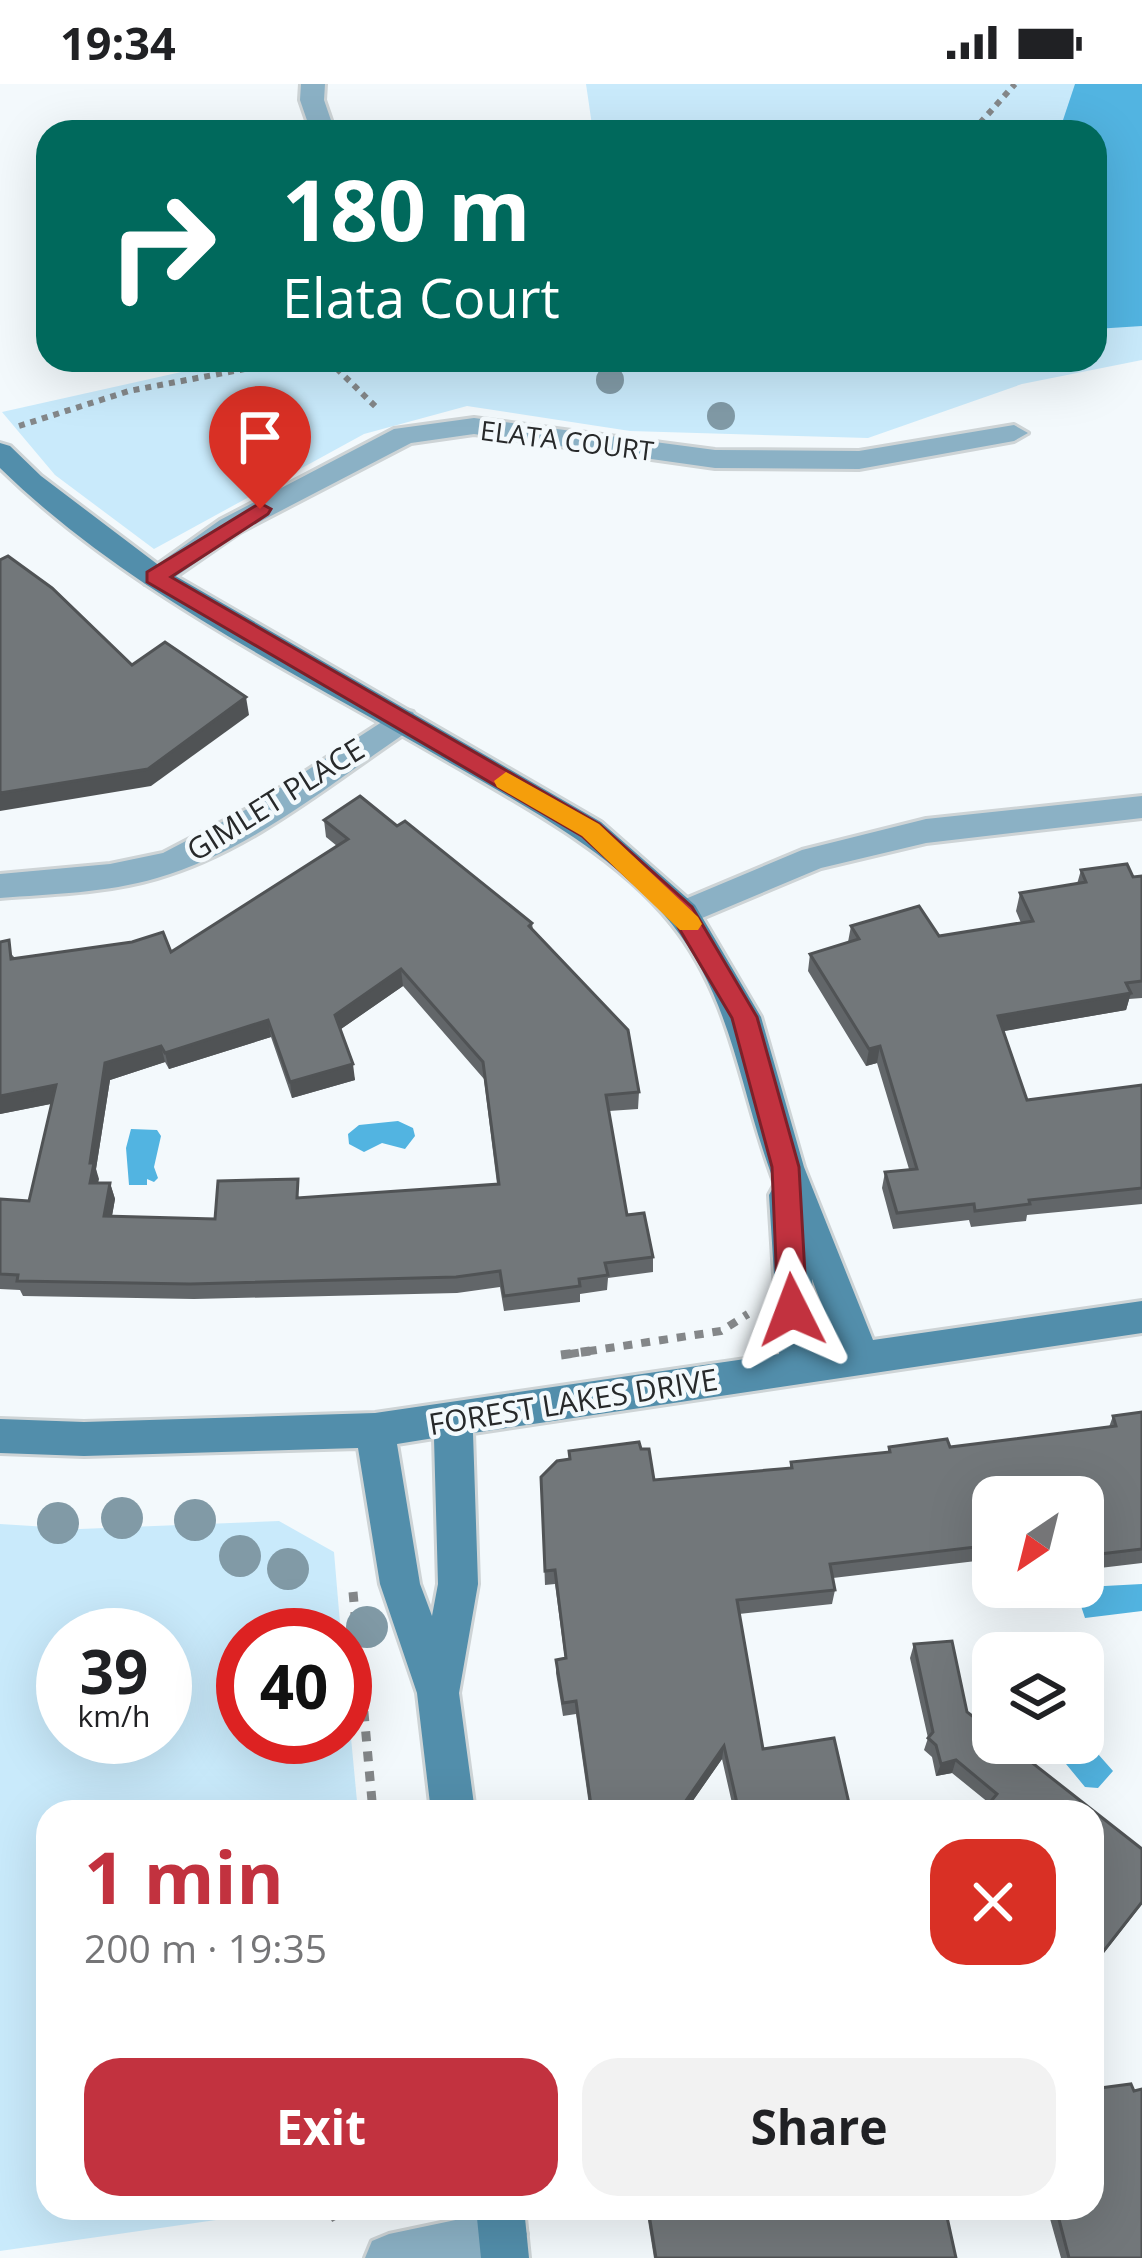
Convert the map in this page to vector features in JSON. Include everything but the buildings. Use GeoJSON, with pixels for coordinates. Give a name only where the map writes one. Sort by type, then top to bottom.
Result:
{"type":"FeatureCollection","features":[{"type":"Feature","properties":{"kind":"street"},"geometry":{"type":"LineString","coordinates":[[313,84],[319,120]]}},
{"type":"Feature","properties":{"kind":"street","name":"ELATA COURT"},"geometry":{"type":"LineString","coordinates":[[155,577],[230,526],[404,435],[474,427],[716,459],[859,460],[1014,433]]}},
{"type":"Feature","properties":{"kind":"street"},"geometry":{"type":"LineString","coordinates":[[10,439],[31,482],[155,577],[590,830],[683,914],[744,1017],[786,1167],[862,1358]]}},
{"type":"Feature","properties":{"kind":"street","name":"GIMLET PLACE"},"geometry":{"type":"LineString","coordinates":[[0,886],[124,873],[172,862],[212,843],[402,720]]}},
{"type":"Feature","properties":{"kind":"street"},"geometry":{"type":"LineString","coordinates":[[683,914],[813,858],[926,831],[1142,807]]}},
{"type":"Feature","properties":{"kind":"street"},"geometry":{"type":"LineString","coordinates":[[786,1167],[799,1367]]}},
{"type":"Feature","properties":{"kind":"street","name":"FOREST LAKES DRIVE"},"geometry":{"type":"LineString","coordinates":[[0,1436],[375,1430],[1142,1317]]}},
{"type":"Feature","properties":{"kind":"street"},"geometry":{"type":"LineString","coordinates":[[438,1693],[458,1584],[453,1419]]}},
{"type":"Feature","properties":{"kind":"street"},"geometry":{"type":"LineString","coordinates":[[375,1430],[400,1584],[438,1693],[451,1800]]}},
{"type":"Feature","properties":{"kind":"street"},"geometry":{"type":"LineString","coordinates":[[389,2258],[503,2234]]}},
{"type":"Feature","properties":{"kind":"path"},"geometry":{"type":"LineString","coordinates":[[983,120],[1015,84]]}},
{"type":"Feature","properties":{"kind":"path"},"geometry":{"type":"LineString","coordinates":[[10,439],[129,391],[229,372]]}},
{"type":"Feature","properties":{"kind":"path"},"geometry":{"type":"LineString","coordinates":[[340,372],[404,435]]}},
{"type":"Feature","properties":{"kind":"path"},"geometry":{"type":"LineString","coordinates":[[561,1355],[721,1331],[748,1314]]}},
{"type":"Feature","properties":{"kind":"path"},"geometry":{"type":"LineString","coordinates":[[351,1578],[372,1800]]}},
{"type":"Feature","properties":{"kind":"shaded area"},"geometry":{"type":"Polygon","coordinates":[[[586,84],[1142,84],[1142,360],[1107,367],[1107,120],[591,120],[586,84]]]}},
{"type":"Feature","properties":{"kind":"shaded area"},"geometry":{"type":"Polygon","coordinates":[[[181,372],[1082,372],[1022,384],[868,438],[630,431],[467,406],[364,434],[154,549],[55,475],[2,412],[181,372]]]}},
{"type":"Feature","properties":{"kind":"shaded area"},"geometry":{"type":"Polygon","coordinates":[[[279,1521],[334,1552],[339,1608],[216,1608],[216,1764],[353,1764],[357,1800],[36,1800],[36,2220],[216,2220],[0,2251],[0,1524],[80,1529],[279,1521]]]}},
{"type":"Feature","properties":{"kind":"water"},"geometry":{"type":"Polygon","coordinates":[[[1075,84],[1142,84],[1142,326],[1107,328],[1107,120],[1063,120],[1075,84]]]}},
{"type":"Feature","properties":{"kind":"water"},"geometry":{"type":"Polygon","coordinates":[[[398,1121],[413,1128],[415,1136],[405,1149],[382,1143],[364,1152],[349,1144],[348,1134],[359,1125],[398,1121]]]}},
{"type":"Feature","properties":{"kind":"water"},"geometry":{"type":"Polygon","coordinates":[[[131,1129],[157,1130],[161,1136],[154,1167],[158,1178],[154,1182],[147,1179],[147,1185],[129,1185],[126,1148],[131,1129]]]}},
{"type":"Feature","properties":{"kind":"water"},"geometry":{"type":"Polygon","coordinates":[[[1142,1584],[1142,1611],[1085,1618],[1082,1608],[1104,1608],[1104,1586],[1142,1584]]]}},
{"type":"Feature","properties":{"kind":"water"},"geometry":{"type":"Polygon","coordinates":[[[1104,1761],[1113,1771],[1098,1788],[1085,1787],[1066,1764],[1104,1761]]]}},
{"type":"Feature","properties":{"kind":"slow traffic"},"geometry":{"type":"LineString","coordinates":[[506,781],[590,830],[689,924]]}},
{"type":"Feature","properties":{"kind":"route"},"geometry":{"type":"LineString","coordinates":[[260,509],[155,577],[590,830],[683,914],[744,1017],[786,1167],[792,1310]]}}]}
